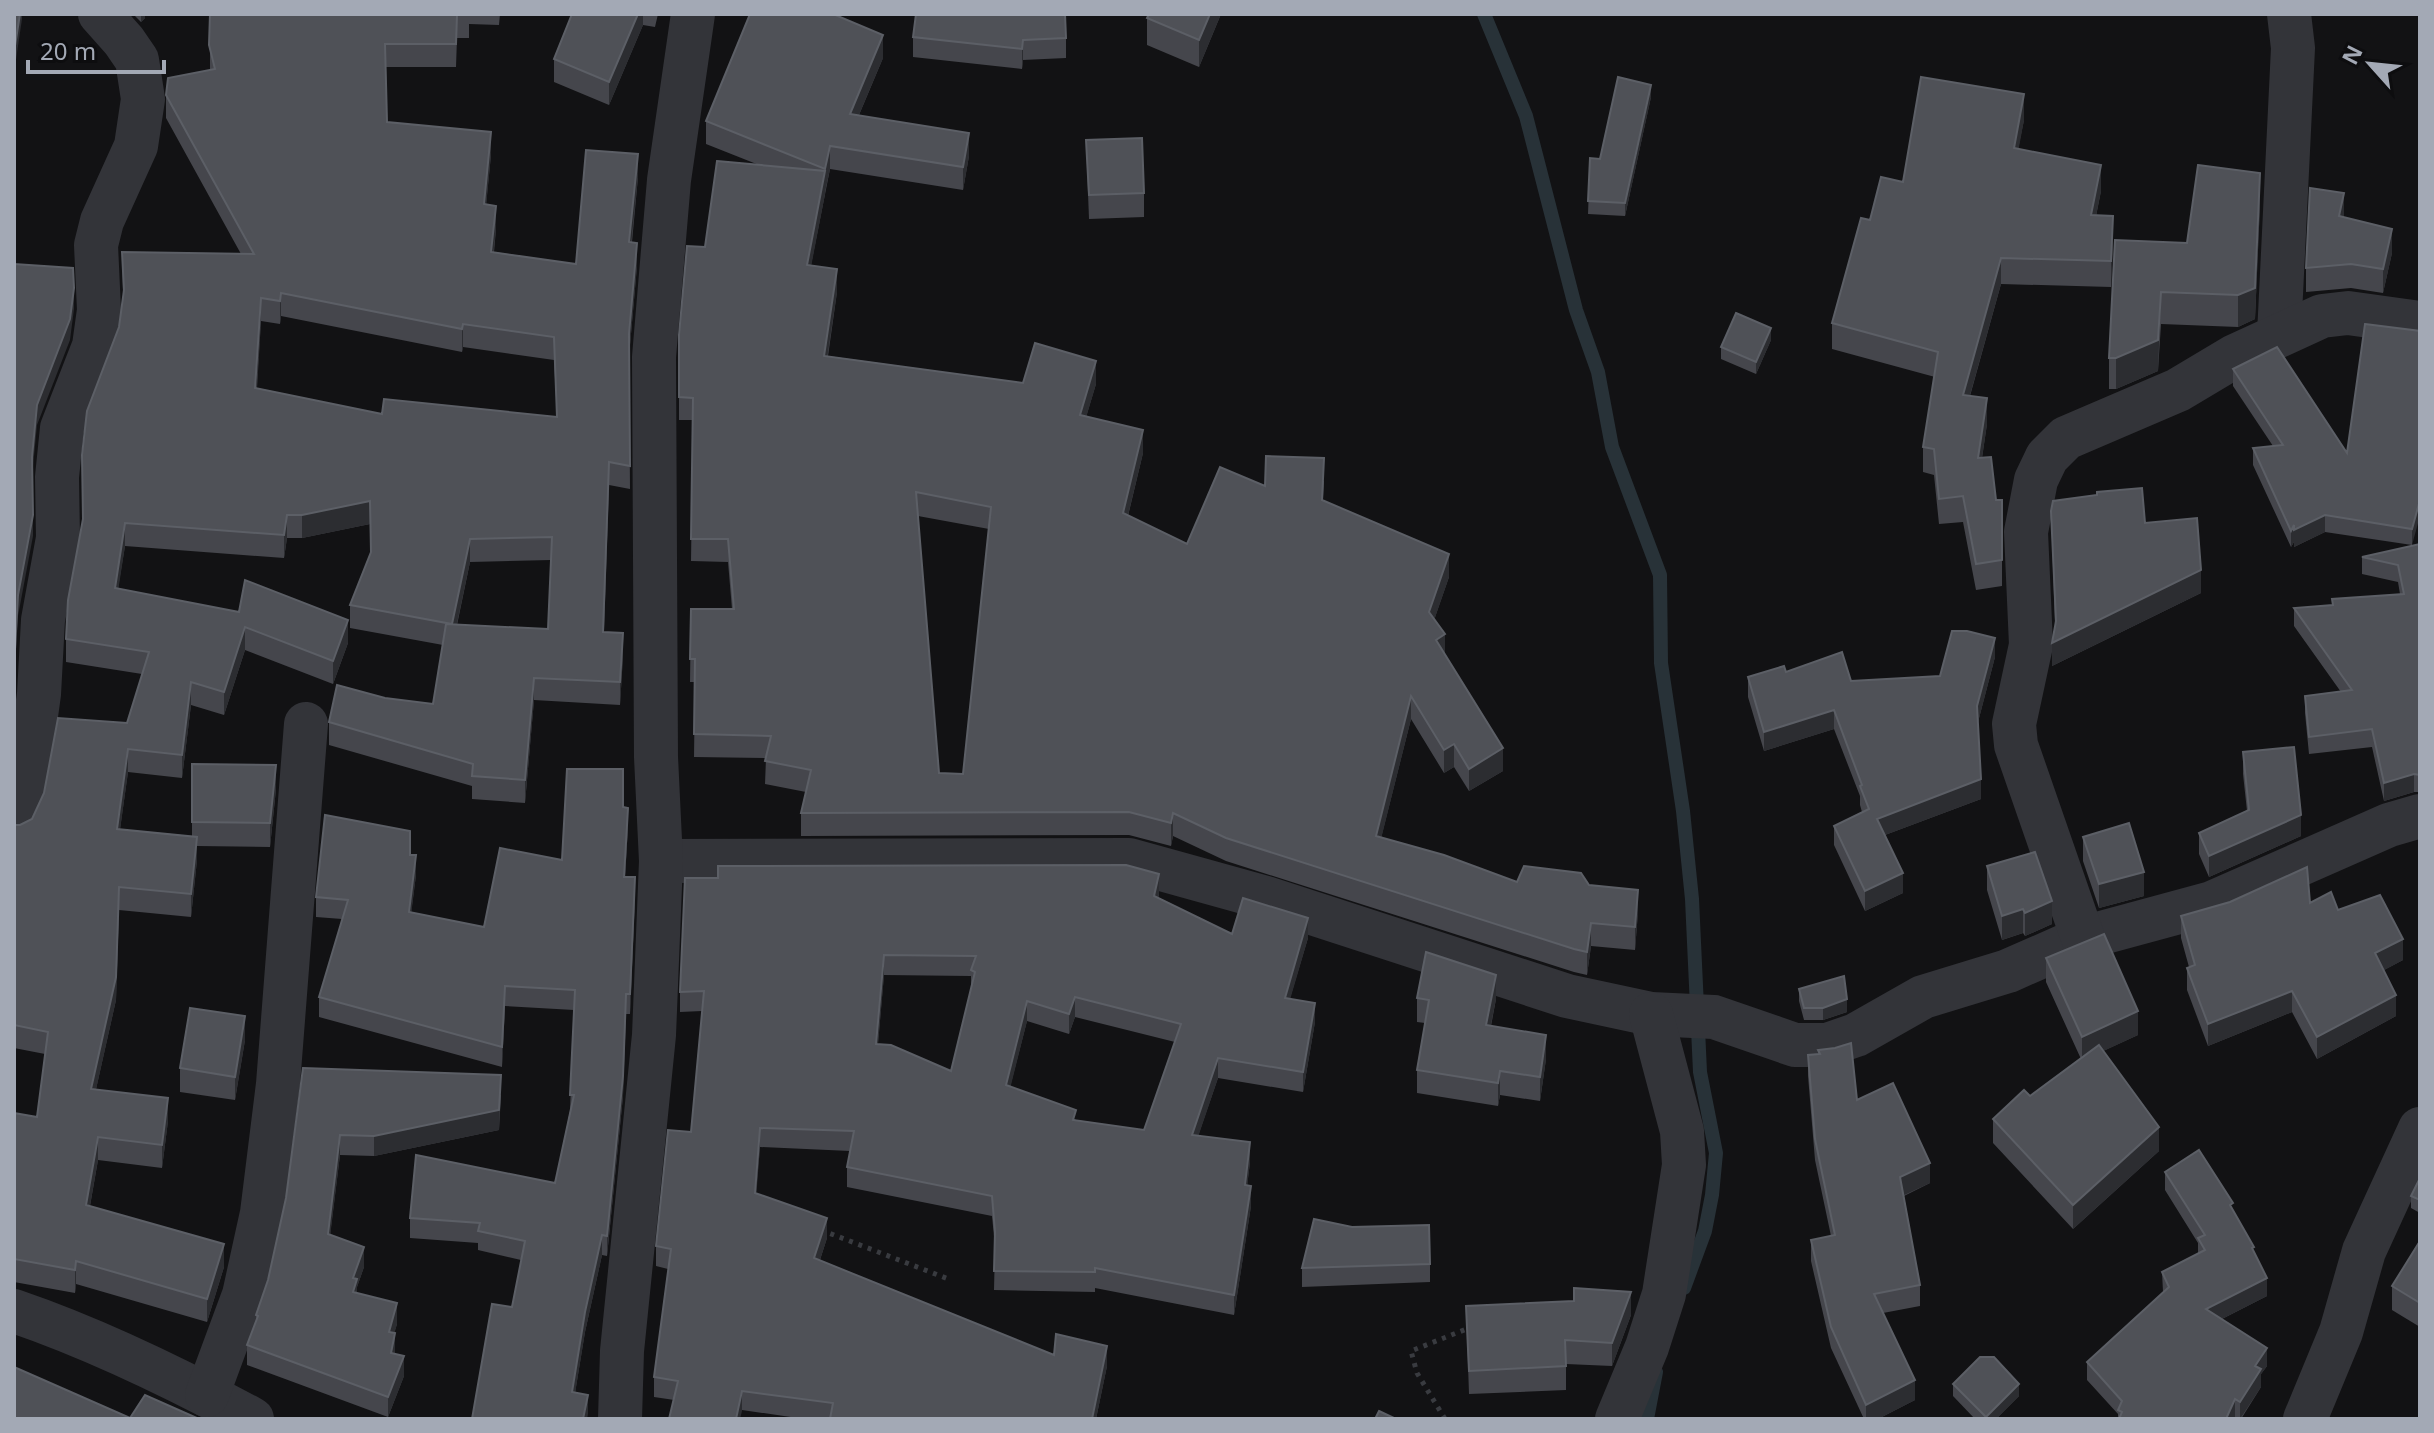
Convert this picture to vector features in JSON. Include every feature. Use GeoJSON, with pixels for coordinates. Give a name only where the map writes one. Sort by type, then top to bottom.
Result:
{"type":"FeatureCollection","features":[{"type":"Feature","properties":{"kind":"street"},"geometry":{"type":"LineString","coordinates":[[14,824],[27,781],[39,694],[43,620],[58,538],[57,477],[62,428],[94,346],[99,310],[96,245],[102,221],[136,146],[143,99],[137,60],[100,14]]}},
{"type":"Feature","properties":{"kind":"street"},"geometry":{"type":"LineString","coordinates":[[620,1419],[622,1351],[654,1035],[661,861],[655,727],[654,357],[669,180],[693,14]]}},
{"type":"Feature","properties":{"kind":"street"},"geometry":{"type":"LineString","coordinates":[[2279,335],[2293,48],[2289,14]]}},
{"type":"Feature","properties":{"kind":"street"},"geometry":{"type":"LineString","coordinates":[[2083,938],[2016,745],[2014,724],[2031,645],[2026,532],[2036,480],[2047,457],[2066,438],[2178,390],[2235,356],[2322,316],[2348,313],[2420,323]]}},
{"type":"Feature","properties":{"kind":"street"},"geometry":{"type":"LineString","coordinates":[[207,1395],[244,1295],[262,1213],[278,1084],[306,724]]}},
{"type":"Feature","properties":{"kind":"street"},"geometry":{"type":"LineString","coordinates":[[661,861],[1129,860],[1266,898],[1567,996],[1680,1015],[1795,1045],[1827,1045],[1856,1035],[1923,997],[2008,971],[2083,938],[2212,903],[2389,825],[2420,816]]}},
{"type":"Feature","properties":{"kind":"street"},"geometry":{"type":"LineString","coordinates":[[1617,1419],[1647,1347],[1664,1294],[1684,1165],[1680,1015]]}},
{"type":"Feature","properties":{"kind":"street"},"geometry":{"type":"LineString","coordinates":[[2305,1419],[2341,1332],[2364,1251],[2420,1129]]}},
{"type":"Feature","properties":{"kind":"street"},"geometry":{"type":"LineString","coordinates":[[14,1311],[99,1344],[252,1419]]}},
{"type":"Feature","properties":{"kind":"path"},"geometry":{"type":"LineString","coordinates":[[810,1225],[951,1280]]}},
{"type":"Feature","properties":{"kind":"path"},"geometry":{"type":"LineString","coordinates":[[1445,1419],[1417,1373],[1411,1351],[1457,1331],[1483,1324]]}},
{"type":"Feature","properties":{"kind":"building"},"geometry":{"type":"Polygon","coordinates":[[[14,14],[20,14],[14,52],[14,14]]]}},
{"type":"Feature","properties":{"kind":"building"},"geometry":{"type":"Polygon","coordinates":[[[210,14],[469,14],[457,15],[456,44],[385,44],[387,122],[491,132],[484,204],[496,206],[491,252],[576,264],[586,150],[638,154],[629,242],[637,243],[629,334],[630,466],[609,462],[603,632],[623,633],[620,682],[534,678],[525,780],[472,776],[473,764],[329,722],[337,685],[385,698],[433,704],[446,624],[548,629],[552,537],[470,539],[452,624],[350,605],[371,552],[370,501],[302,515],[287,515],[284,535],[125,523],[115,588],[239,612],[245,580],[348,620],[333,661],[245,627],[224,692],[191,682],[182,755],[128,749],[117,829],[197,837],[191,894],[119,887],[116,977],[91,1089],[168,1098],[162,1145],[98,1137],[86,1205],[224,1244],[207,1299],[76,1261],[75,1270],[14,1259],[14,1113],[37,1117],[48,1032],[14,1025],[14,825],[32,819],[44,793],[58,718],[127,723],[149,652],[66,639],[68,600],[83,519],[82,455],[87,411],[119,327],[124,290],[122,252],[254,254],[166,95],[168,78],[215,69],[209,45],[210,14]],[[281,293],[280,301],[261,298],[255,388],[382,414],[384,399],[557,417],[554,337],[463,324],[462,329],[281,293]]]}},
{"type":"Feature","properties":{"kind":"building"},"geometry":{"type":"Polygon","coordinates":[[[572,14],[638,14],[609,82],[554,59],[572,14]]]}},
{"type":"Feature","properties":{"kind":"building"},"geometry":{"type":"Polygon","coordinates":[[[750,14],[833,14],[883,35],[850,114],[969,133],[963,167],[830,146],[825,169],[706,121],[750,14]]]}},
{"type":"Feature","properties":{"kind":"building"},"geometry":{"type":"Polygon","coordinates":[[[916,14],[1065,14],[1066,38],[1023,40],[1022,49],[913,37],[916,14]]]}},
{"type":"Feature","properties":{"kind":"building"},"geometry":{"type":"Polygon","coordinates":[[[1149,14],[1210,14],[1199,40],[1147,18],[1149,14]]]}},
{"type":"Feature","properties":{"kind":"building"},"geometry":{"type":"Polygon","coordinates":[[[1618,77],[1651,85],[1625,203],[1588,201],[1590,158],[1600,159],[1618,77]]]}},
{"type":"Feature","properties":{"kind":"building"},"geometry":{"type":"Polygon","coordinates":[[[1921,77],[2024,94],[2014,148],[2101,165],[2091,215],[2113,216],[2111,261],[2001,258],[1963,395],[1987,398],[1978,458],[1991,457],[1996,500],[2002,500],[2002,560],[1976,564],[1963,496],[1939,499],[1934,449],[1923,447],[1938,352],[1832,323],[1861,218],[1870,220],[1881,177],[1903,182],[1921,77]]]}},
{"type":"Feature","properties":{"kind":"building"},"geometry":{"type":"Polygon","coordinates":[[[1142,138],[1144,193],[1089,195],[1086,140],[1142,138]]]}},
{"type":"Feature","properties":{"kind":"building"},"geometry":{"type":"Polygon","coordinates":[[[717,161],[825,171],[807,265],[837,269],[824,356],[1023,383],[1035,343],[1096,361],[1080,415],[1143,430],[1123,513],[1187,544],[1220,467],[1265,486],[1266,456],[1324,458],[1322,500],[1449,554],[1429,612],[1445,634],[1436,640],[1503,748],[1469,769],[1454,744],[1444,750],[1411,696],[1376,836],[1444,855],[1517,882],[1524,866],[1581,873],[1589,885],[1638,890],[1635,927],[1591,923],[1587,952],[1574,949],[1226,838],[1173,813],[1171,823],[1129,812],[801,813],[811,770],[765,761],[771,736],[694,734],[695,659],[690,659],[691,609],[734,609],[728,539],[691,539],[693,398],[679,397],[679,335],[687,246],[705,247],[717,161]],[[916,492],[939,773],[963,774],[991,507],[916,492]]]}},
{"type":"Feature","properties":{"kind":"building"},"geometry":{"type":"Polygon","coordinates":[[[2198,165],[2260,173],[2255,288],[2238,295],[2161,292],[2158,340],[2116,358],[2109,358],[2115,240],[2187,243],[2198,165]]]}},
{"type":"Feature","properties":{"kind":"building"},"geometry":{"type":"Polygon","coordinates":[[[2310,188],[2344,193],[2339,216],[2392,229],[2383,269],[2351,264],[2306,268],[2310,188]]]}},
{"type":"Feature","properties":{"kind":"building"},"geometry":{"type":"Polygon","coordinates":[[[14,264],[73,268],[74,288],[70,319],[37,405],[32,457],[33,515],[18,595],[14,667],[14,264]]]}},
{"type":"Feature","properties":{"kind":"building"},"geometry":{"type":"Polygon","coordinates":[[[1736,313],[1771,328],[1756,362],[1721,347],[1736,313]]]}},
{"type":"Feature","properties":{"kind":"building"},"geometry":{"type":"Polygon","coordinates":[[[2365,324],[2420,331],[2420,500],[2412,529],[2325,515],[2294,530],[2294,525],[2291,531],[2253,448],[2283,445],[2233,369],[2277,347],[2347,453],[2365,324]]]}},
{"type":"Feature","properties":{"kind":"building"},"geometry":{"type":"Polygon","coordinates":[[[2142,488],[2145,523],[2197,518],[2201,570],[2052,643],[2056,621],[2053,501],[2097,495],[2097,492],[2142,488]]]}},
{"type":"Feature","properties":{"kind":"building"},"geometry":{"type":"Polygon","coordinates":[[[2420,544],[2420,775],[2384,783],[2372,729],[2309,737],[2305,696],[2352,690],[2294,608],[2333,605],[2332,599],[2404,594],[2398,565],[2362,557],[2420,544]]]}},
{"type":"Feature","properties":{"kind":"building"},"geometry":{"type":"Polygon","coordinates":[[[1952,631],[1967,631],[1995,638],[1977,706],[1981,779],[1877,819],[1903,873],[1865,891],[1834,826],[1869,809],[1834,710],[1764,732],[1748,677],[1784,666],[1786,672],[1842,652],[1851,681],[1940,676],[1952,631]]]}},
{"type":"Feature","properties":{"kind":"building"},"geometry":{"type":"Polygon","coordinates":[[[2294,747],[2301,815],[2209,856],[2199,833],[2249,810],[2243,752],[2294,747]]]}},
{"type":"Feature","properties":{"kind":"building"},"geometry":{"type":"Polygon","coordinates":[[[192,764],[276,765],[270,823],[192,822],[192,764]]]}},
{"type":"Feature","properties":{"kind":"building"},"geometry":{"type":"Polygon","coordinates":[[[567,769],[623,769],[623,807],[628,808],[624,877],[635,877],[630,994],[626,994],[623,1076],[607,1236],[602,1235],[572,1392],[588,1395],[583,1419],[472,1419],[492,1304],[512,1307],[525,1241],[478,1231],[480,1223],[410,1218],[416,1155],[555,1183],[574,1095],[570,1095],[575,990],[505,986],[502,1047],[319,997],[348,900],[316,897],[325,815],[410,831],[410,855],[416,855],[409,912],[484,927],[500,848],[562,860],[567,769]]]}},
{"type":"Feature","properties":{"kind":"building"},"geometry":{"type":"Polygon","coordinates":[[[2129,823],[2144,872],[2099,884],[2083,837],[2129,823]]]}},
{"type":"Feature","properties":{"kind":"building"},"geometry":{"type":"Polygon","coordinates":[[[2035,852],[2052,901],[2025,913],[2023,909],[2002,916],[1987,866],[2035,852]]]}},
{"type":"Feature","properties":{"kind":"building"},"geometry":{"type":"Polygon","coordinates":[[[1126,865],[1159,874],[1154,896],[1232,934],[1243,898],[1308,918],[1285,998],[1315,1003],[1303,1072],[1218,1058],[1192,1135],[1250,1142],[1245,1185],[1251,1186],[1234,1295],[1095,1268],[1095,1272],[994,1271],[992,1196],[847,1167],[854,1131],[760,1128],[755,1193],[827,1218],[814,1258],[1054,1355],[1056,1334],[1107,1346],[1092,1419],[830,1419],[833,1403],[742,1391],[736,1419],[669,1419],[678,1381],[654,1377],[671,1249],[656,1246],[668,1130],[691,1132],[704,991],[680,992],[685,878],[718,878],[718,866],[1126,865]],[[884,955],[876,1044],[891,1045],[951,1071],[975,972],[971,970],[976,956],[884,955]],[[1075,997],[1069,1014],[1027,1001],[1006,1085],[1076,1110],[1073,1120],[1144,1130],[1181,1024],[1075,997]]]}},
{"type":"Feature","properties":{"kind":"building"},"geometry":{"type":"Polygon","coordinates":[[[2307,867],[2310,903],[2331,892],[2338,910],[2380,895],[2403,939],[2375,953],[2396,995],[2317,1037],[2292,991],[2208,1024],[2187,968],[2195,965],[2181,916],[2230,902],[2307,867]]]}},
{"type":"Feature","properties":{"kind":"building"},"geometry":{"type":"Polygon","coordinates":[[[2104,934],[2138,1011],[2082,1037],[2046,958],[2104,934]]]}},
{"type":"Feature","properties":{"kind":"building"},"geometry":{"type":"Polygon","coordinates":[[[1426,952],[1496,975],[1486,1025],[1546,1035],[1540,1077],[1500,1071],[1498,1083],[1417,1070],[1429,1000],[1417,998],[1426,952]]]}},
{"type":"Feature","properties":{"kind":"building"},"geometry":{"type":"Polygon","coordinates":[[[1844,976],[1847,999],[1823,1008],[1804,1008],[1799,989],[1844,976]]]}},
{"type":"Feature","properties":{"kind":"building"},"geometry":{"type":"Polygon","coordinates":[[[190,1008],[245,1016],[235,1077],[180,1068],[190,1008]]]}},
{"type":"Feature","properties":{"kind":"building"},"geometry":{"type":"Polygon","coordinates":[[[1851,1043],[1857,1100],[1893,1083],[1930,1163],[1900,1177],[1920,1285],[1874,1294],[1915,1380],[1866,1405],[1831,1327],[1811,1240],[1835,1235],[1815,1139],[1808,1055],[1851,1043]]]}},
{"type":"Feature","properties":{"kind":"building"},"geometry":{"type":"Polygon","coordinates":[[[2099,1045],[2159,1127],[2073,1205],[1993,1119],[2024,1090],[2030,1096],[2099,1045]]]}},
{"type":"Feature","properties":{"kind":"building"},"geometry":{"type":"Polygon","coordinates":[[[303,1068],[501,1075],[499,1110],[374,1136],[340,1135],[328,1234],[364,1247],[353,1278],[357,1279],[353,1292],[397,1303],[389,1332],[395,1333],[391,1353],[404,1356],[388,1397],[247,1345],[268,1280],[286,1198],[303,1068]]]}},
{"type":"Feature","properties":{"kind":"building"},"geometry":{"type":"Polygon","coordinates":[[[2199,1150],[2233,1203],[2230,1205],[2254,1247],[2267,1278],[2206,1309],[2267,1348],[2255,1366],[2261,1369],[2240,1402],[2235,1399],[2226,1419],[2119,1419],[2122,1412],[2118,1410],[2122,1401],[2087,1362],[2169,1287],[2162,1272],[2205,1250],[2198,1238],[2205,1235],[2165,1172],[2199,1150]]]}},
{"type":"Feature","properties":{"kind":"building"},"geometry":{"type":"Polygon","coordinates":[[[2420,1178],[2420,1200],[2411,1196],[2420,1178]]]}},
{"type":"Feature","properties":{"kind":"building"},"geometry":{"type":"Polygon","coordinates":[[[1314,1219],[1352,1227],[1429,1225],[1430,1264],[1302,1268],[1314,1219]]]}},
{"type":"Feature","properties":{"kind":"building"},"geometry":{"type":"Polygon","coordinates":[[[2420,1241],[2420,1303],[2392,1286],[2420,1241]]]}},
{"type":"Feature","properties":{"kind":"building"},"geometry":{"type":"Polygon","coordinates":[[[1574,1288],[1631,1292],[1612,1343],[1565,1340],[1566,1366],[1469,1371],[1466,1306],[1574,1301],[1574,1288]]]}},
{"type":"Feature","properties":{"kind":"building"},"geometry":{"type":"Polygon","coordinates":[[[1980,1357],[1994,1357],[2019,1384],[1986,1417],[1953,1384],[1980,1357]]]}},
{"type":"Feature","properties":{"kind":"building"},"geometry":{"type":"Polygon","coordinates":[[[14,1367],[130,1418],[145,1395],[199,1419],[14,1419],[14,1367]]]}},
{"type":"Feature","properties":{"kind":"building"},"geometry":{"type":"Polygon","coordinates":[[[1379,1411],[1396,1419],[1375,1419],[1379,1411]]]}},
{"type":"Feature","properties":{"kind":"waterway"},"geometry":{"type":"LineString","coordinates":[[1484,14],[1526,116],[1576,310],[1598,372],[1612,447],[1660,575],[1661,663],[1683,811],[1692,899],[1700,1072],[1716,1153],[1705,1231],[1684,1288]]}},
{"type":"Feature","properties":{"kind":"waterway"},"geometry":{"type":"LineString","coordinates":[[1647,1419],[1656,1372]]}}]}
